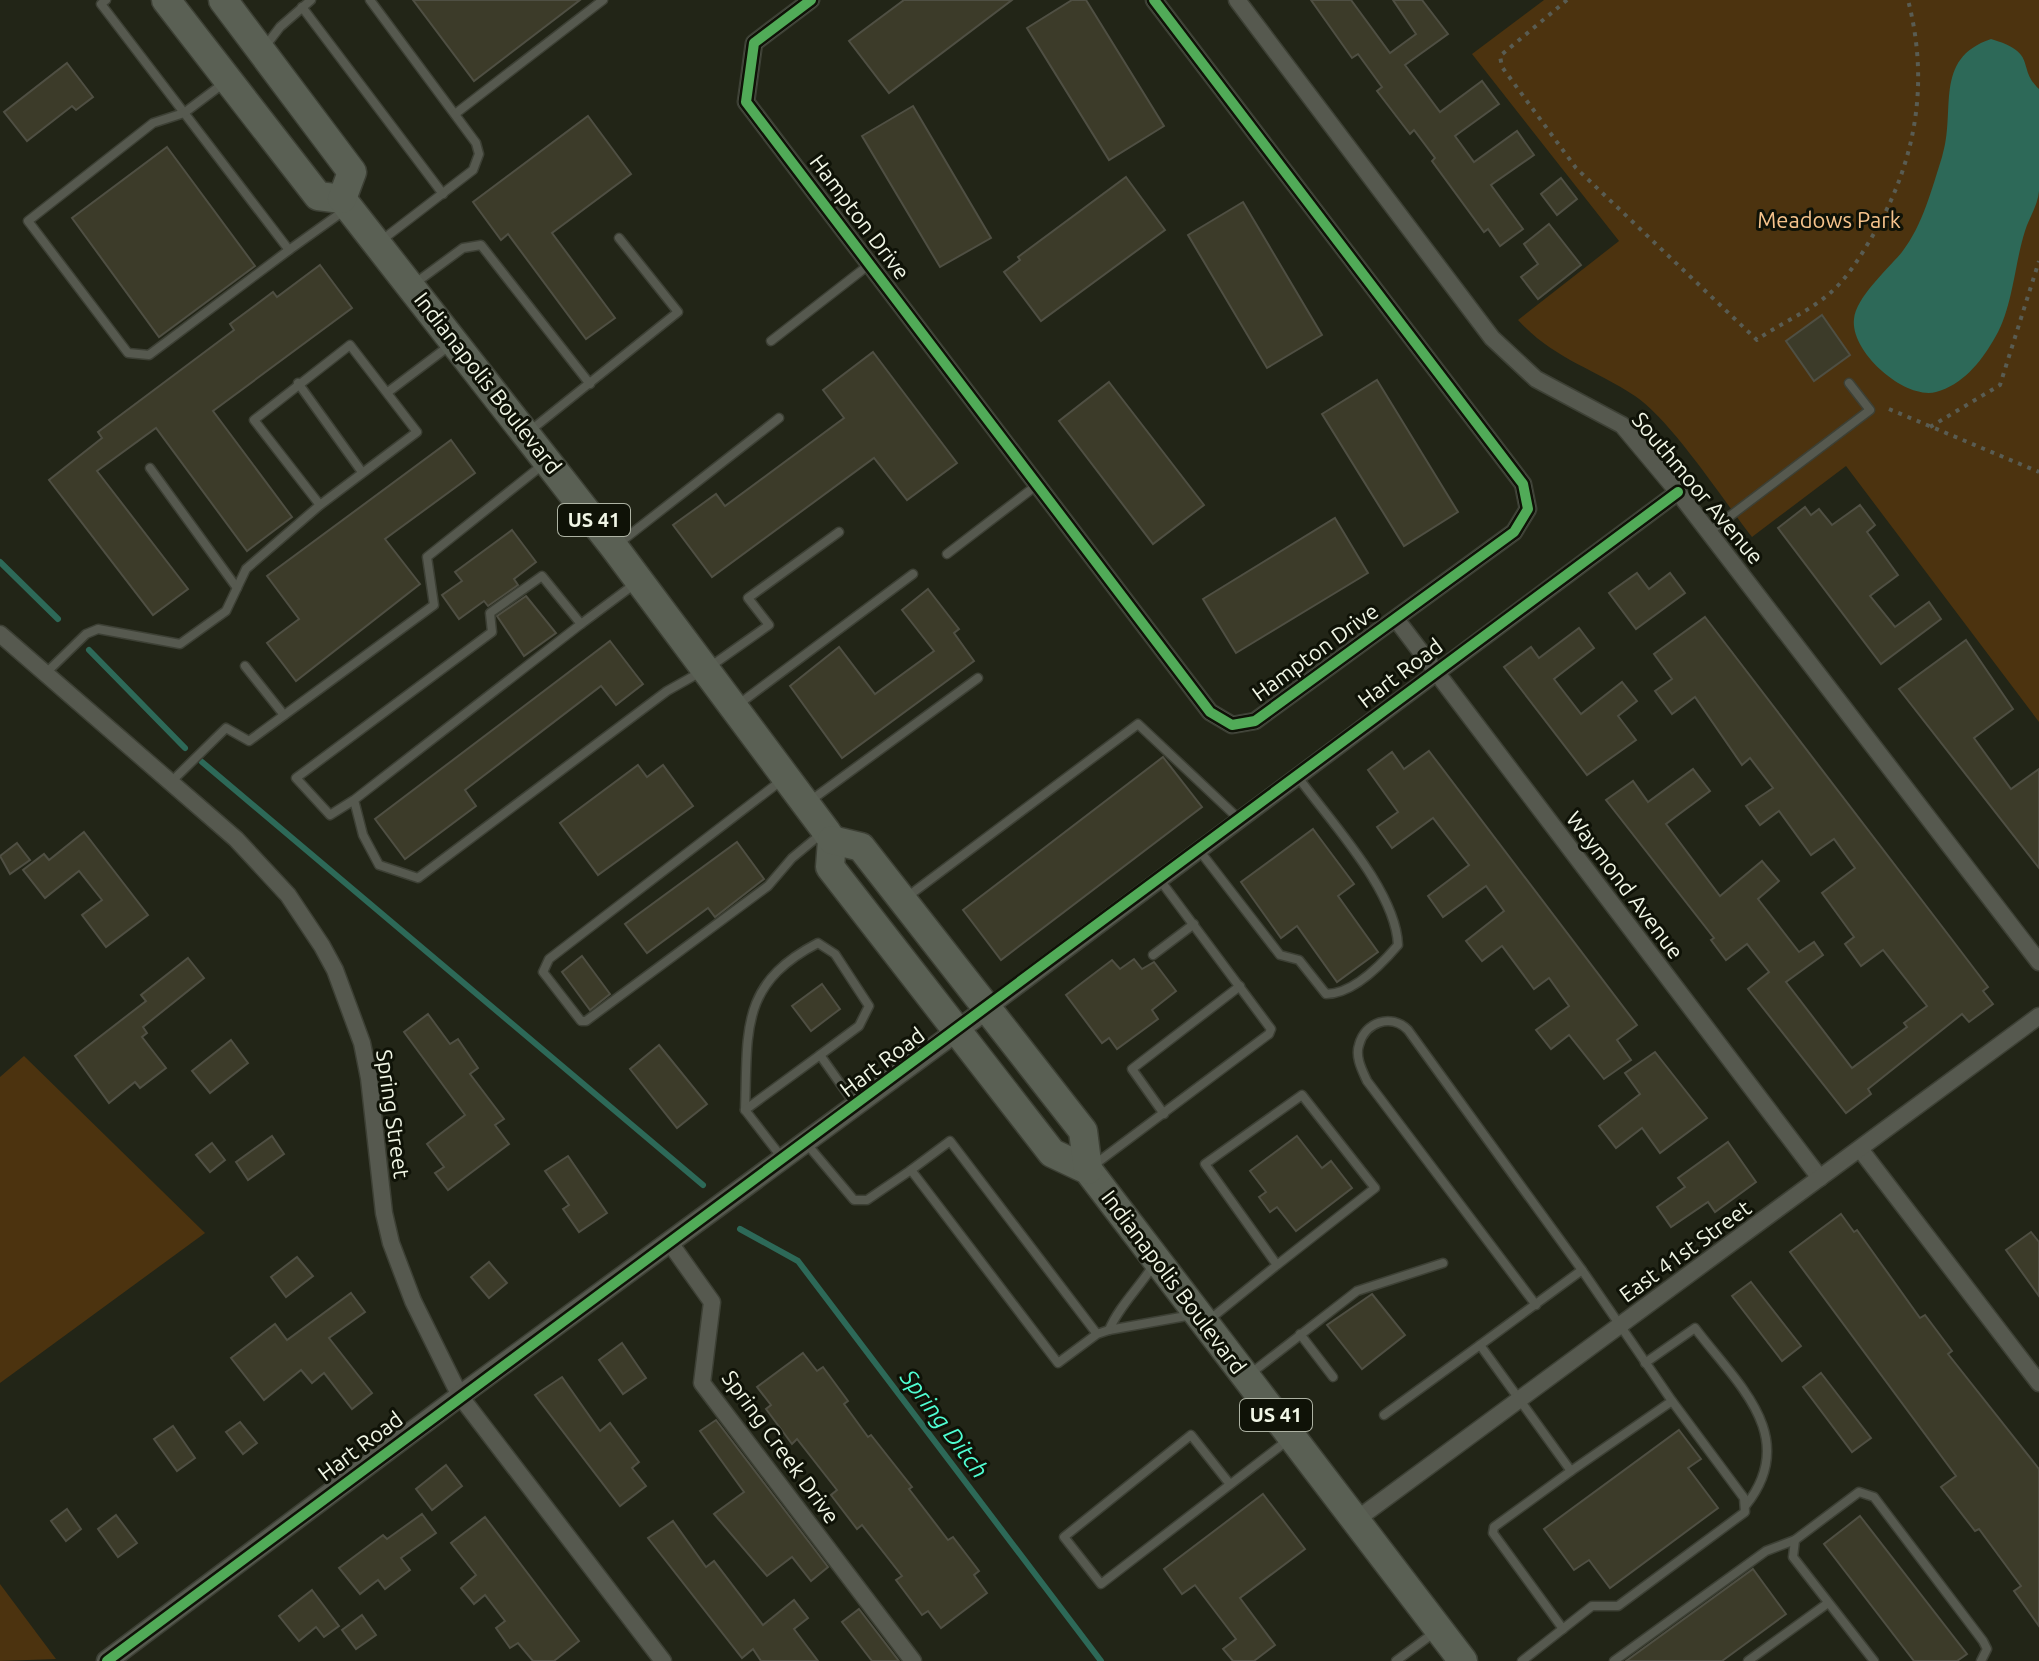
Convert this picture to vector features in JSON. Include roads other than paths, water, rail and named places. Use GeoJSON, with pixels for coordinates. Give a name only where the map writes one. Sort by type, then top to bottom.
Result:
{"type":"FeatureCollection","features":[{"type":"Feature","properties":{"kind":"highway","name":"Indianapolis Boulevard"},"geometry":{"type":"LineString","coordinates":[[166,0],[318,196],[346,203],[413,286],[640,580],[829,835],[861,847],[903,900],[1083,1131],[1088,1170]]}},
{"type":"Feature","properties":{"kind":"highway"},"geometry":{"type":"LineString","coordinates":[[229,2],[262,52],[352,172],[346,203]]}},
{"type":"Feature","properties":{"kind":"highway","name":"Indianapolis Boulevard"},"geometry":{"type":"LineString","coordinates":[[829,835],[830,867],[1052,1153],[1088,1170],[1463,1661]]}},
{"type":"Feature","properties":{"kind":"street","name":"Hampton Drive"},"geometry":{"type":"LineString","coordinates":[[811,0],[754,43],[746,102],[1210,712],[1232,725],[1255,721],[1396,619],[1514,532],[1528,509],[1523,484],[1154,0]]}},
{"type":"Feature","properties":{"kind":"street","name":"Southmoor Avenue"},"geometry":{"type":"LineString","coordinates":[[1237,0],[1492,338],[1536,379],[1622,425],[1678,492],[2039,962]]}},
{"type":"Feature","properties":{"kind":"street","name":"Hart Road"},"geometry":{"type":"LineString","coordinates":[[107,1661],[1678,492]]}},
{"type":"Feature","properties":{"kind":"street","name":"Waymond Avenue"},"geometry":{"type":"LineString","coordinates":[[1396,619],[1820,1178]]}},
{"type":"Feature","properties":{"kind":"street","name":"Spring Street"},"geometry":{"type":"LineString","coordinates":[[0,634],[236,839],[288,895],[335,970],[354,1018],[369,1078],[391,1243],[413,1301],[460,1396],[663,1661]]}},
{"type":"Feature","properties":{"kind":"street","name":"East 41st Street"},"geometry":{"type":"LineString","coordinates":[[1356,1520],[2039,1016]]}},
{"type":"Feature","properties":{"kind":"street"},"geometry":{"type":"LineString","coordinates":[[1860,1149],[2039,1383]]}},
{"type":"Feature","properties":{"kind":"street","name":"Spring Creek Drive"},"geometry":{"type":"LineString","coordinates":[[670,1243],[712,1302],[702,1383],[913,1661]]}},
{"type":"Feature","properties":{"kind":"lane"},"geometry":{"type":"LineString","coordinates":[[106,0],[101,4],[289,250]]}},
{"type":"Feature","properties":{"kind":"lane"},"geometry":{"type":"LineString","coordinates":[[262,52],[280,27],[311,0]]}},
{"type":"Feature","properties":{"kind":"lane"},"geometry":{"type":"LineString","coordinates":[[370,0],[476,143],[479,154],[473,170],[378,243]]}},
{"type":"Feature","properties":{"kind":"lane"},"geometry":{"type":"LineString","coordinates":[[455,114],[603,0]]}},
{"type":"Feature","properties":{"kind":"lane"},"geometry":{"type":"LineString","coordinates":[[302,7],[443,194]]}},
{"type":"Feature","properties":{"kind":"lane"},"geometry":{"type":"LineString","coordinates":[[228,81],[184,113],[153,123],[28,221],[128,353],[149,355],[346,203]]}},
{"type":"Feature","properties":{"kind":"lane"},"geometry":{"type":"LineString","coordinates":[[527,433],[678,312],[619,238]]}},
{"type":"Feature","properties":{"kind":"lane"},"geometry":{"type":"LineString","coordinates":[[413,286],[463,248],[481,245],[590,384]]}},
{"type":"Feature","properties":{"kind":"lane"},"geometry":{"type":"LineString","coordinates":[[771,341],[871,264]]}},
{"type":"Feature","properties":{"kind":"lane"},"geometry":{"type":"LineString","coordinates":[[388,392],[456,341]]}},
{"type":"Feature","properties":{"kind":"lane"},"geometry":{"type":"LineString","coordinates":[[46,673],[86,634],[98,629],[180,644],[226,611],[246,569],[320,505],[417,432],[350,345],[254,420],[320,505]]}},
{"type":"Feature","properties":{"kind":"lane"},"geometry":{"type":"LineString","coordinates":[[298,383],[362,472]]}},
{"type":"Feature","properties":{"kind":"lane"},"geometry":{"type":"LineString","coordinates":[[1709,532],[1870,410],[1849,383]]}},
{"type":"Feature","properties":{"kind":"lane"},"geometry":{"type":"LineString","coordinates":[[614,547],[779,418]]}},
{"type":"Feature","properties":{"kind":"lane"},"geometry":{"type":"LineString","coordinates":[[171,782],[226,728],[249,741],[434,605],[427,557],[548,460]]}},
{"type":"Feature","properties":{"kind":"lane"},"geometry":{"type":"LineString","coordinates":[[150,468],[237,588]]}},
{"type":"Feature","properties":{"kind":"lane"},"geometry":{"type":"LineString","coordinates":[[947,554],[1038,485]]}},
{"type":"Feature","properties":{"kind":"lane"},"geometry":{"type":"LineString","coordinates":[[354,800],[363,835],[379,865],[418,878],[667,691],[706,669],[769,625],[748,598],[839,532]]}},
{"type":"Feature","properties":{"kind":"lane"},"geometry":{"type":"LineString","coordinates":[[735,707],[913,574]]}},
{"type":"Feature","properties":{"kind":"lane"},"geometry":{"type":"LineString","coordinates":[[581,624],[542,576],[490,613],[492,632],[296,778],[330,815],[354,800],[640,580]]}},
{"type":"Feature","properties":{"kind":"lane"},"geometry":{"type":"LineString","coordinates":[[245,666],[284,715]]}},
{"type":"Feature","properties":{"kind":"lane"},"geometry":{"type":"LineString","coordinates":[[806,804],[978,678]]}},
{"type":"Feature","properties":{"kind":"lane"},"geometry":{"type":"LineString","coordinates":[[903,900],[1138,724],[1239,819]]}},
{"type":"Feature","properties":{"kind":"lane"},"geometry":{"type":"LineString","coordinates":[[1199,850],[1280,955],[1299,960],[1326,994],[1341,994],[1398,945],[1397,923],[1371,877],[1297,776]]}},
{"type":"Feature","properties":{"kind":"lane"},"geometry":{"type":"LineString","coordinates":[[786,777],[549,959],[543,972],[581,1021],[586,1021],[768,886],[792,858],[829,835]]}},
{"type":"Feature","properties":{"kind":"lane"},"geometry":{"type":"LineString","coordinates":[[1088,1170],[1269,1034],[1270,1025],[1160,879]]}},
{"type":"Feature","properties":{"kind":"lane"},"geometry":{"type":"LineString","coordinates":[[1153,955],[1194,924]]}},
{"type":"Feature","properties":{"kind":"lane"},"geometry":{"type":"LineString","coordinates":[[745,1110],[859,1026],[869,1006],[835,954],[818,943],[789,959],[754,1001],[748,1032],[745,1110],[783,1160]]}},
{"type":"Feature","properties":{"kind":"lane"},"geometry":{"type":"LineString","coordinates":[[1164,1114],[1132,1069],[1240,986]]}},
{"type":"Feature","properties":{"kind":"lane"},"geometry":{"type":"LineString","coordinates":[[1536,1305],[1367,1081],[1359,1061],[1358,1046],[1373,1025],[1394,1021],[1408,1030],[1582,1270],[1746,1505]]}},
{"type":"Feature","properties":{"kind":"lane"},"geometry":{"type":"LineString","coordinates":[[820,1055],[856,1106]]}},
{"type":"Feature","properties":{"kind":"lane"},"geometry":{"type":"LineString","coordinates":[[911,1170],[940,1202],[1022,1308],[1058,1363],[1097,1334],[1109,1330],[1202,1319],[1277,1265],[1375,1188],[1302,1095],[1205,1164],[1277,1265]]}},
{"type":"Feature","properties":{"kind":"lane"},"geometry":{"type":"LineString","coordinates":[[806,1143],[854,1200],[867,1200],[950,1141],[972,1178],[1037,1264],[1070,1307],[1097,1334]]}},
{"type":"Feature","properties":{"kind":"lane"},"geometry":{"type":"LineString","coordinates":[[1109,1330],[1116,1313],[1142,1285],[1157,1260]]}},
{"type":"Feature","properties":{"kind":"lane"},"geometry":{"type":"LineString","coordinates":[[1246,1377],[1357,1291],[1443,1263]]}},
{"type":"Feature","properties":{"kind":"lane"},"geometry":{"type":"LineString","coordinates":[[1384,1415],[1582,1270]]}},
{"type":"Feature","properties":{"kind":"lane"},"geometry":{"type":"LineString","coordinates":[[1522,1661],[1592,1606],[1618,1606],[1745,1512],[1746,1505],[1761,1487],[1767,1462],[1762,1417],[1695,1328],[1645,1363]]}},
{"type":"Feature","properties":{"kind":"lane"},"geometry":{"type":"LineString","coordinates":[[1300,1334],[1333,1377]]}},
{"type":"Feature","properties":{"kind":"lane"},"geometry":{"type":"LineString","coordinates":[[1480,1345],[1571,1471]]}},
{"type":"Feature","properties":{"kind":"lane"},"geometry":{"type":"LineString","coordinates":[[1563,1629],[1493,1533],[1494,1527],[1672,1401]]}},
{"type":"Feature","properties":{"kind":"lane"},"geometry":{"type":"LineString","coordinates":[[1229,1483],[1191,1435],[1064,1537],[1101,1584],[1292,1437]]}},
{"type":"Feature","properties":{"kind":"lane"},"geometry":{"type":"LineString","coordinates":[[1614,1661],[1766,1551],[1795,1540],[1859,1492],[1867,1493],[1983,1641],[1987,1649],[1981,1661]]}},
{"type":"Feature","properties":{"kind":"lane"},"geometry":{"type":"LineString","coordinates":[[1795,1540],[1793,1557],[1871,1657],[1858,1661]]}},
{"type":"Feature","properties":{"kind":"lane"},"geometry":{"type":"LineString","coordinates":[[1748,1661],[1828,1603]]}},
{"type":"Feature","properties":{"kind":"lane"},"geometry":{"type":"LineString","coordinates":[[1396,1661],[1439,1629]]}},
{"type":"Feature","properties":{"kind":"water"},"geometry":{"type":"Polygon","coordinates":[[[1991,39],[2006,44],[2021,55],[2032,81],[2039,89],[2039,191],[2021,244],[2000,329],[1976,365],[1962,379],[1945,389],[1923,393],[1895,381],[1870,359],[1855,332],[1854,319],[1861,302],[1902,252],[1921,218],[1946,140],[1954,73],[1961,59],[1973,48],[1991,39]]]}},
{"type":"Feature","properties":{"kind":"waterway"},"geometry":{"type":"LineString","coordinates":[[0,562],[58,619]]}},
{"type":"Feature","properties":{"kind":"waterway"},"geometry":{"type":"LineString","coordinates":[[89,650],[185,748]]}},
{"type":"Feature","properties":{"kind":"waterway"},"geometry":{"type":"LineString","coordinates":[[202,762],[703,1185]]}},
{"type":"Feature","properties":{"kind":"waterway","name":"Spring Ditch"},"geometry":{"type":"LineString","coordinates":[[740,1229],[798,1261],[1101,1661]]}},
{"type":"Feature","properties":{"kind":"park label","name":"Meadows Park"},"geometry":{"type":"Point","coordinates":[1829,220]}}]}
